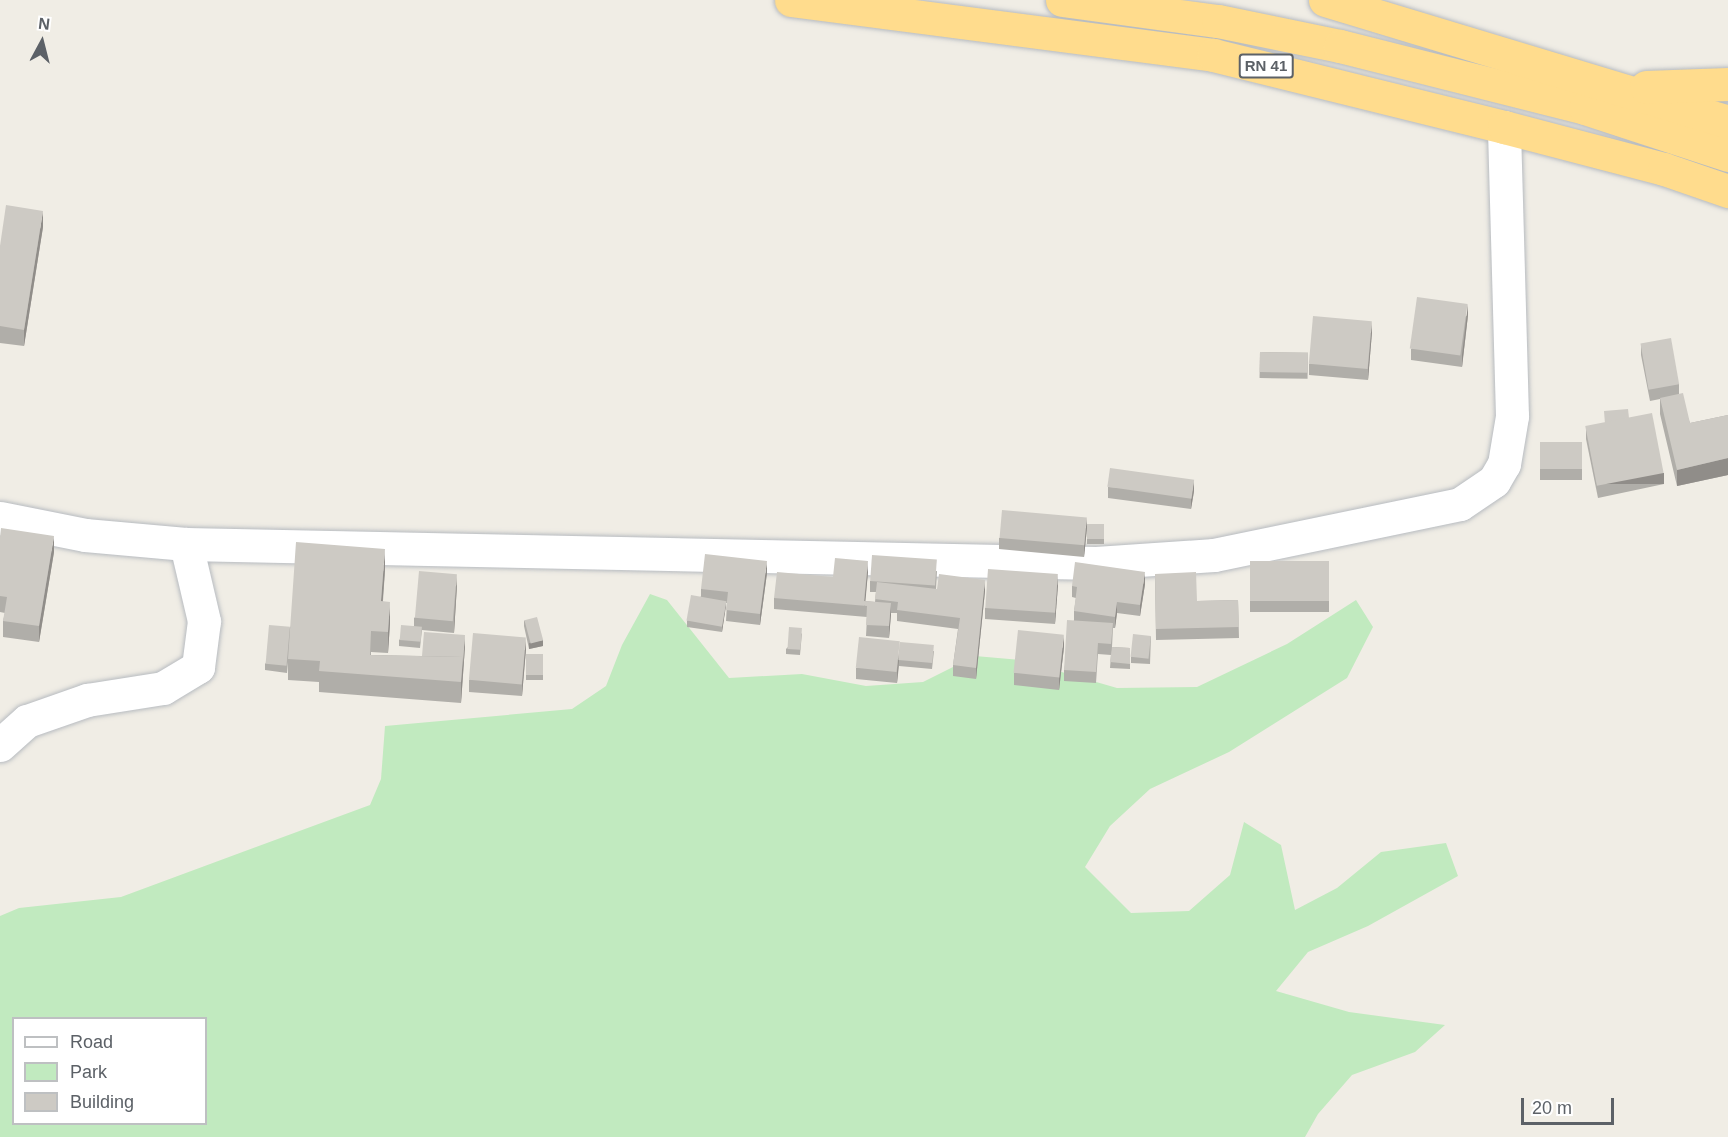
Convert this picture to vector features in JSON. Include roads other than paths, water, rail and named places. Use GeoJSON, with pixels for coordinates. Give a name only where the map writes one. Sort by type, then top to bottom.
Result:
{"type":"FeatureCollection","features":[{"type":"Feature","properties":{"kind":"highway","name":"RN 41"},"geometry":{"type":"LineString","coordinates":[[791,0],[1213,55],[1664,169],[1728,191]]}},
{"type":"Feature","properties":{"kind":"highway"},"geometry":{"type":"LineString","coordinates":[[1062,0],[1207,20],[1318,40],[1585,108],[1728,155]]}},
{"type":"Feature","properties":{"kind":"highway"},"geometry":{"type":"LineString","coordinates":[[1325,0],[1622,88],[1728,122]]}},
{"type":"Feature","properties":{"kind":"highway"},"geometry":{"type":"LineString","coordinates":[[1622,88],[1728,84]]}},
{"type":"Feature","properties":{"kind":"street"},"geometry":{"type":"LineString","coordinates":[[0,518],[85,536],[186,544],[1096,563],[1214,555],[1460,504],[1494,481],[1499,473],[1512,416],[1504,127]]}},
{"type":"Feature","properties":{"kind":"street"},"geometry":{"type":"LineString","coordinates":[[0,745],[27,721],[87,700],[163,688],[198,667],[204,621],[186,544]]}}]}
